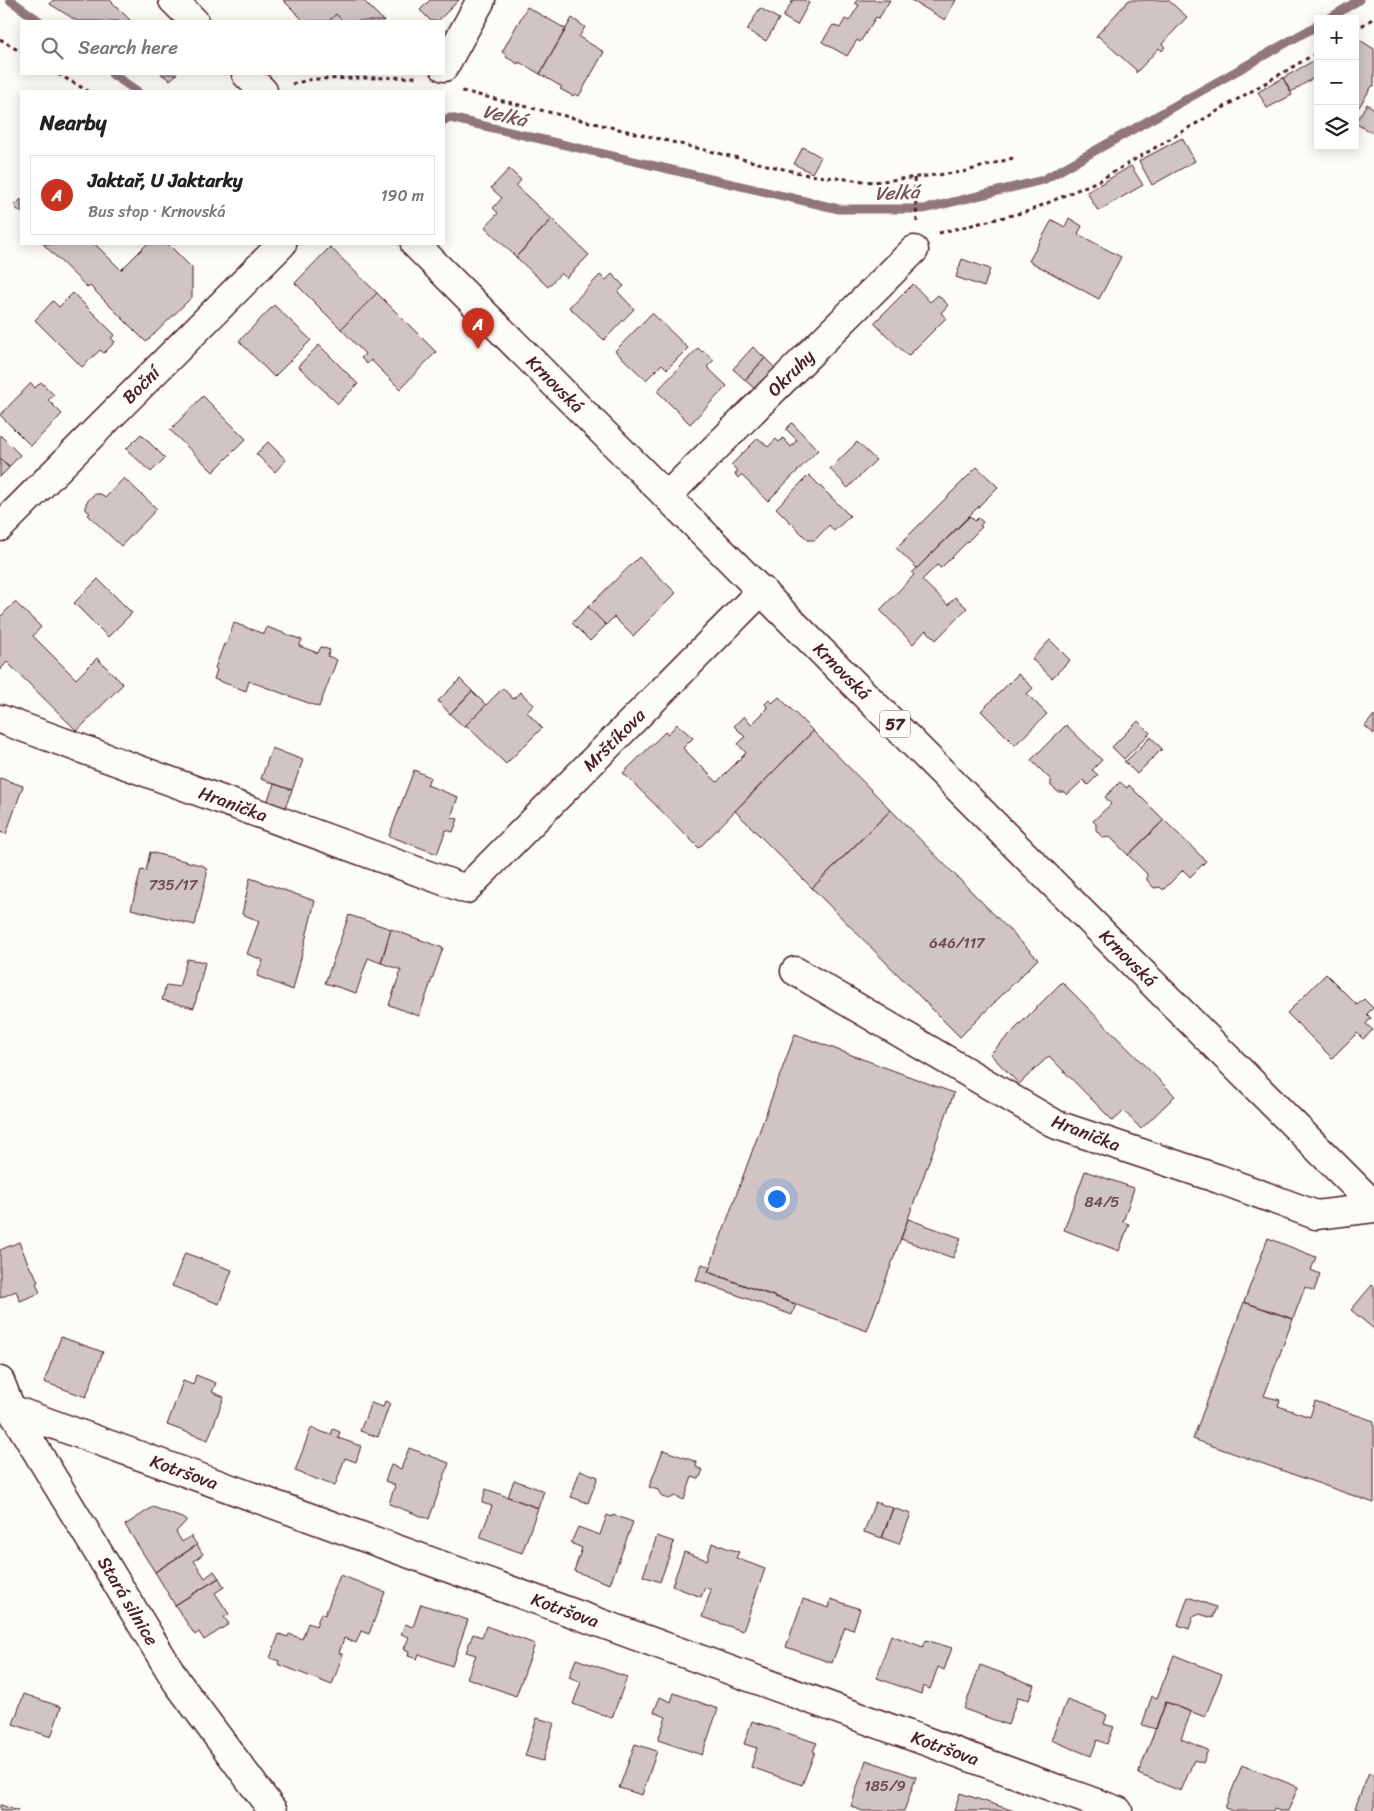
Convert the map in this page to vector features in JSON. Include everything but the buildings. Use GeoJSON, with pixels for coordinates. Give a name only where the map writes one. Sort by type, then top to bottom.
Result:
{"type":"FeatureCollection","features":[{"type":"Feature","properties":{"kind":"street"},"geometry":{"type":"LineString","coordinates":[[172,0],[193,20]]}},
{"type":"Feature","properties":{"kind":"street"},"geometry":{"type":"LineString","coordinates":[[445,65],[480,0]]}},
{"type":"Feature","properties":{"kind":"street","name":"Okruhy"},"geometry":{"type":"LineString","coordinates":[[668,496],[916,239]]}},
{"type":"Feature","properties":{"kind":"street","name":"Boční"},"geometry":{"type":"LineString","coordinates":[[0,527],[281,245]]}},
{"type":"Feature","properties":{"kind":"street","name":"Krnovská"},"geometry":{"type":"LineString","coordinates":[[416,245],[1374,1206]]}},
{"type":"Feature","properties":{"kind":"street","name":"Mrštíkova"},"geometry":{"type":"LineString","coordinates":[[466,889],[762,590]]}},
{"type":"Feature","properties":{"kind":"street","name":"Hranička"},"geometry":{"type":"LineString","coordinates":[[0,719],[466,889]]}},
{"type":"Feature","properties":{"kind":"street","name":"Hranička"},"geometry":{"type":"LineString","coordinates":[[795,971],[1058,1125],[1316,1214],[1374,1206]]}},
{"type":"Feature","properties":{"kind":"street","name":"Stará silnice"},"geometry":{"type":"LineString","coordinates":[[0,1381],[11,1409],[177,1682],[273,1811]]}},
{"type":"Feature","properties":{"kind":"street","name":"Kotršova"},"geometry":{"type":"LineString","coordinates":[[11,1409],[1118,1811]]}},
{"type":"Feature","properties":{"kind":"path"},"geometry":{"type":"LineString","coordinates":[[1359,27],[1374,18]]}},
{"type":"Feature","properties":{"kind":"path"},"geometry":{"type":"LineString","coordinates":[[0,39],[20,51]]}},
{"type":"Feature","properties":{"kind":"path"},"geometry":{"type":"LineString","coordinates":[[937,233],[1029,211],[1100,180],[1314,54]]}},
{"type":"Feature","properties":{"kind":"path"},"geometry":{"type":"LineString","coordinates":[[60,75],[86,90]]}},
{"type":"Feature","properties":{"kind":"path"},"geometry":{"type":"LineString","coordinates":[[257,85],[313,79],[386,75]]}},
{"type":"Feature","properties":{"kind":"path"},"geometry":{"type":"LineString","coordinates":[[443,75],[455,89],[808,175],[873,182],[962,172],[1013,158]]}},
{"type":"Feature","properties":{"kind":"path"},"geometry":{"type":"LineString","coordinates":[[914,178],[916,239]]}},
{"type":"Feature","properties":{"kind":"waterway","name":"Velká"},"geometry":{"type":"LineString","coordinates":[[10,0],[38,20]]}},
{"type":"Feature","properties":{"kind":"waterway","name":"Velká"},"geometry":{"type":"LineString","coordinates":[[1335,15],[1359,0]]}},
{"type":"Feature","properties":{"kind":"waterway","name":"Velká"},"geometry":{"type":"LineString","coordinates":[[445,120],[450,118],[839,209],[924,209],[1043,180],[1314,27]]}},
{"type":"Feature","properties":{"kind":"waterway","name":"Velká"},"geometry":{"type":"LineString","coordinates":[[113,75],[136,90]]}},
{"type":"Feature","properties":{"kind":"place","name":"Jaktař, U Jaktarky"},"geometry":{"type":"Point","coordinates":[478,349]}}]}
